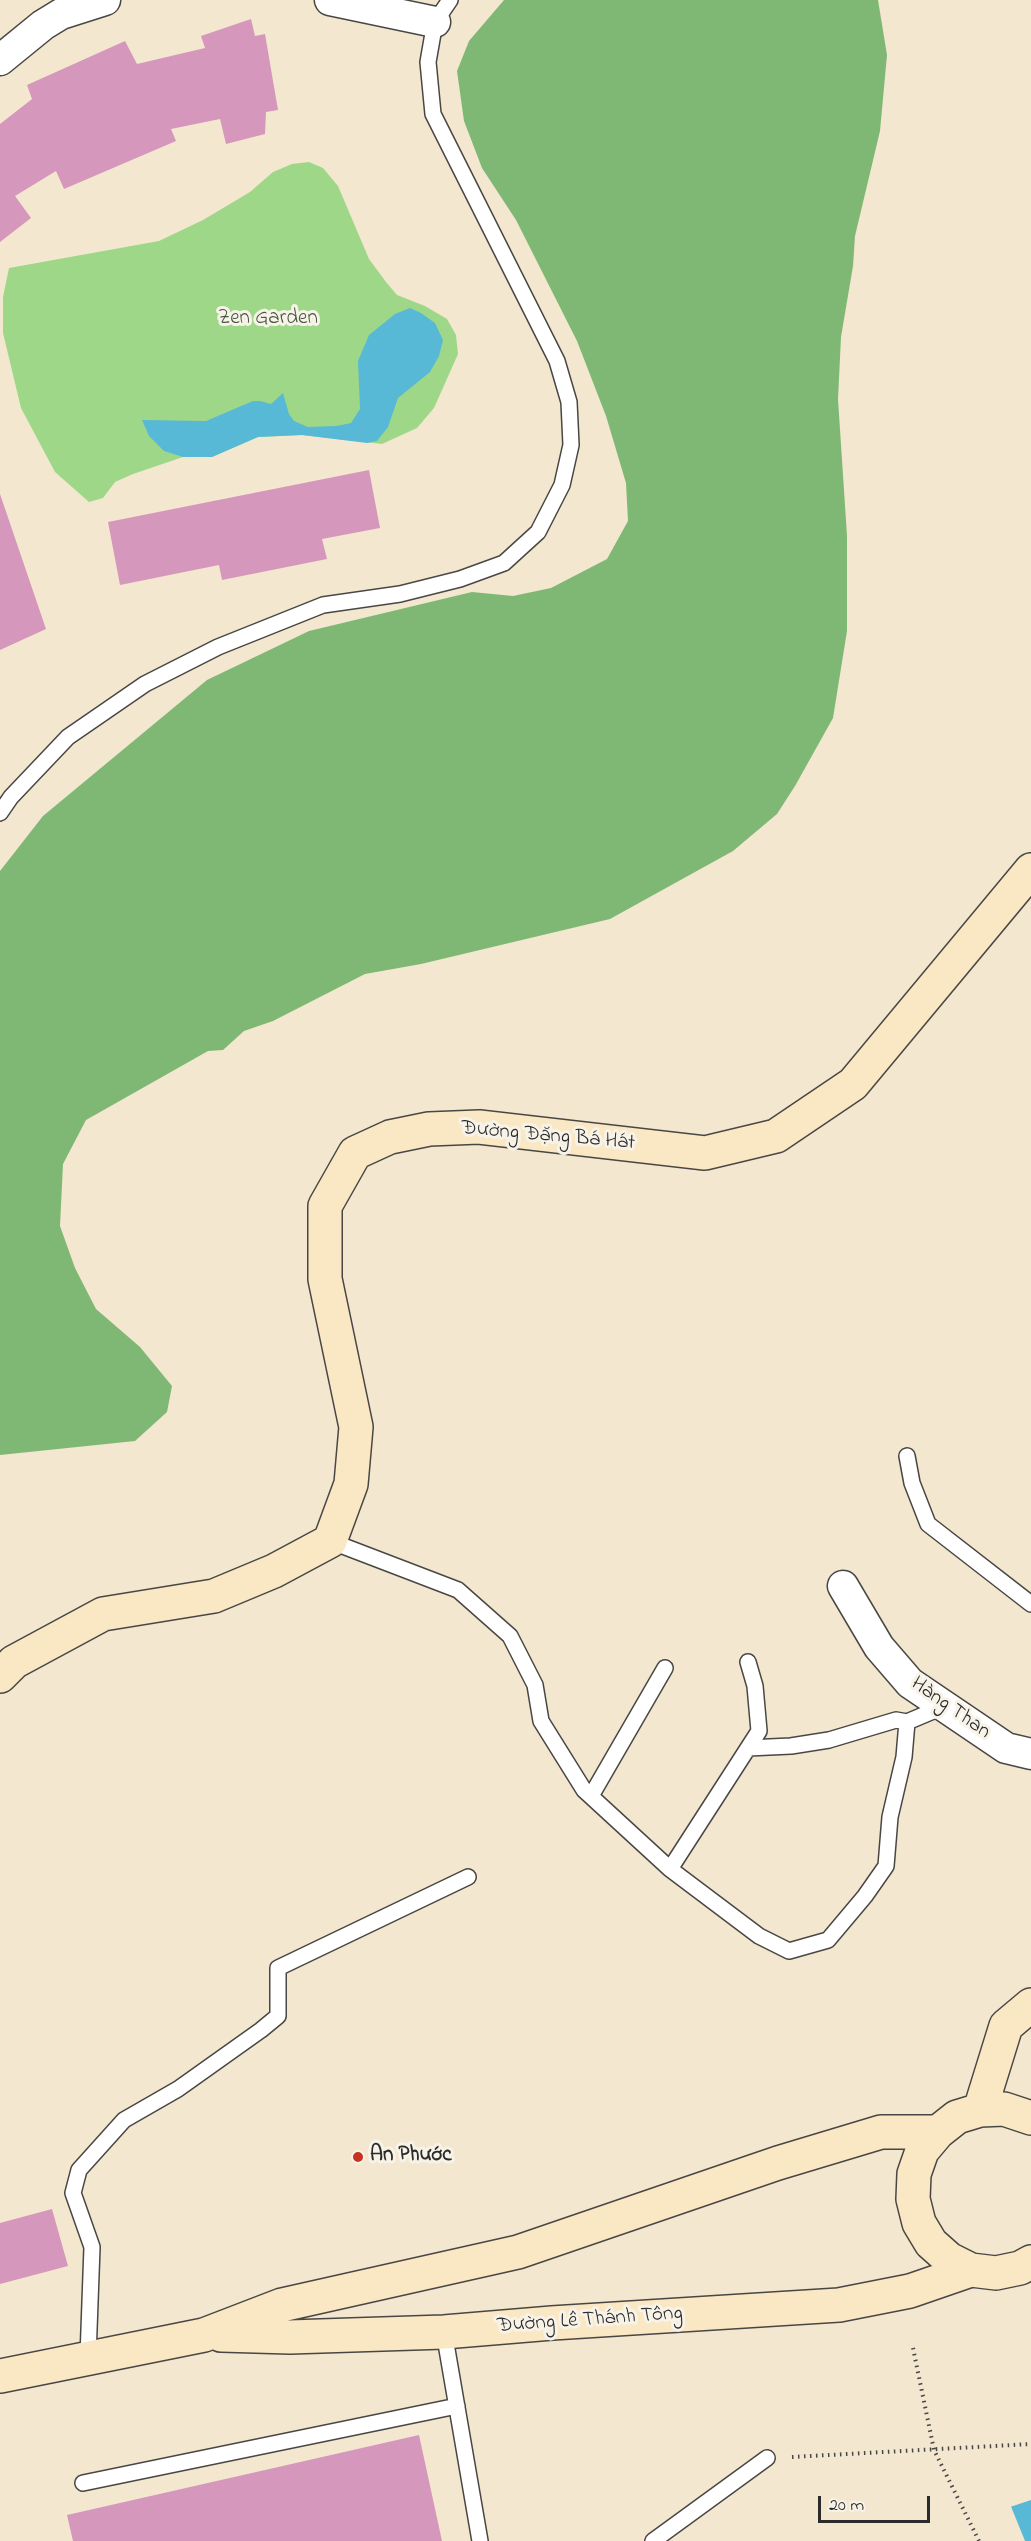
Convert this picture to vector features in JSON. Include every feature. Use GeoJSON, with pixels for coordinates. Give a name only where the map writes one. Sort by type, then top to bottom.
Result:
{"type":"FeatureCollection","features":[{"type":"Feature","properties":{"kind":"street"},"geometry":{"type":"LineString","coordinates":[[0,60],[43,25],[62,14],[105,0]]}},
{"type":"Feature","properties":{"kind":"street"},"geometry":{"type":"LineString","coordinates":[[330,0],[442,11]]}},
{"type":"Feature","properties":{"kind":"street","name":"Đường Đặng Bá Hát"},"geometry":{"type":"LineString","coordinates":[[330,1541],[351,1484],[356,1427],[325,1279],[325,1206],[355,1153],[390,1137],[429,1130],[479,1127],[705,1153],[776,1136],[853,1084],[1031,870]]}},
{"type":"Feature","properties":{"kind":"street"},"geometry":{"type":"LineString","coordinates":[[0,1676],[14,1662],[103,1614],[214,1596],[274,1571],[330,1541]]}},
{"type":"Feature","properties":{"kind":"street","name":"Hàng Than"},"geometry":{"type":"LineString","coordinates":[[843,1586],[879,1647],[910,1683],[1006,1749],[1031,1754]]}},
{"type":"Feature","properties":{"kind":"street"},"geometry":{"type":"LineString","coordinates":[[980,2110],[1005,2026],[1031,2005]]}},
{"type":"Feature","properties":{"kind":"street"},"geometry":{"type":"LineString","coordinates":[[1027,2268],[996,2272],[971,2270],[949,2259],[931,2243],[919,2223],[913,2199],[914,2174],[922,2151],[938,2132],[957,2117],[980,2110],[1004,2109],[1031,2118]]}},
{"type":"Feature","properties":{"kind":"street","name":"Đường Lê Thánh Tông"},"geometry":{"type":"LineString","coordinates":[[0,2376],[204,2335],[282,2305],[518,2253],[778,2163],[881,2132],[938,2132]]}},
{"type":"Feature","properties":{"kind":"street","name":"Đường Lê Thánh Tông"},"geometry":{"type":"LineString","coordinates":[[204,2335],[290,2337],[444,2332],[839,2305],[910,2291],[971,2270]]}},
{"type":"Feature","properties":{"kind":"lane"},"geometry":{"type":"LineString","coordinates":[[0,813],[11,797],[68,737],[145,684],[218,647],[323,605],[400,594],[460,579],[504,563],[538,532],[562,485],[571,445],[569,402],[557,361],[434,114],[428,62],[442,11]]}},
{"type":"Feature","properties":{"kind":"lane"},"geometry":{"type":"LineString","coordinates":[[907,1456],[912,1483],[928,1524],[1031,1604]]}},
{"type":"Feature","properties":{"kind":"lane"},"geometry":{"type":"LineString","coordinates":[[330,1541],[458,1590],[510,1636],[535,1685],[541,1721],[584,1790],[670,1869],[759,1936],[789,1951],[828,1941],[866,1896],[886,1866],[890,1817],[904,1756],[907,1722]]}},
{"type":"Feature","properties":{"kind":"lane"},"geometry":{"type":"LineString","coordinates":[[670,1869],[759,1731],[755,1686],[748,1662]]}},
{"type":"Feature","properties":{"kind":"lane"},"geometry":{"type":"LineString","coordinates":[[591,1796],[665,1668]]}},
{"type":"Feature","properties":{"kind":"lane"},"geometry":{"type":"LineString","coordinates":[[748,1748],[810,1743],[875,1728],[896,1720],[907,1722],[945,1706]]}},
{"type":"Feature","properties":{"kind":"lane"},"geometry":{"type":"LineString","coordinates":[[88,2357],[92,2247],[73,2193],[79,2170],[124,2120],[178,2089],[278,2016],[278,1968],[468,1877]]}},
{"type":"Feature","properties":{"kind":"lane"},"geometry":{"type":"LineString","coordinates":[[444,2332],[480,2541]]}},
{"type":"Feature","properties":{"kind":"lane"},"geometry":{"type":"LineString","coordinates":[[83,2484],[457,2406]]}},
{"type":"Feature","properties":{"kind":"lane"},"geometry":{"type":"LineString","coordinates":[[653,2541],[767,2458]]}},
{"type":"Feature","properties":{"kind":"path"},"geometry":{"type":"LineString","coordinates":[[913,2348],[934,2450],[980,2541]]}},
{"type":"Feature","properties":{"kind":"path"},"geometry":{"type":"LineString","coordinates":[[767,2458],[1031,2445]]}},
{"type":"Feature","properties":{"kind":"green space"},"geometry":{"type":"Polygon","coordinates":[[[504,0],[878,0],[887,55],[880,131],[855,236],[853,266],[841,337],[838,399],[847,536],[847,631],[833,718],[777,814],[733,851],[610,919],[421,964],[365,974],[273,1021],[244,1031],[223,1050],[208,1051],[86,1120],[63,1164],[60,1226],[75,1268],[96,1309],[140,1347],[172,1386],[167,1412],[135,1441],[0,1455],[0,871],[43,816],[207,680],[309,631],[472,592],[513,596],[551,588],[607,559],[628,521],[626,483],[606,416],[577,341],[516,220],[482,168],[464,121],[457,71],[469,41],[504,0]]]}},
{"type":"Feature","properties":{"kind":"green space","name":"Zen Garden"},"geometry":{"type":"Polygon","coordinates":[[[309,162],[323,168],[338,186],[369,259],[397,295],[425,306],[447,319],[456,335],[458,354],[434,408],[417,428],[382,444],[302,435],[258,437],[212,457],[183,457],[133,474],[115,482],[103,498],[89,502],[55,472],[21,408],[3,333],[3,297],[9,268],[159,241],[203,220],[250,192],[273,172],[292,164],[309,162]]]}},
{"type":"Feature","properties":{"kind":"water"},"geometry":{"type":"Polygon","coordinates":[[[410,308],[435,323],[443,340],[439,356],[430,372],[398,398],[388,427],[377,441],[367,443],[302,435],[258,437],[212,457],[183,457],[164,451],[149,436],[142,420],[206,421],[253,401],[271,404],[283,393],[289,414],[294,421],[308,427],[351,423],[360,409],[358,361],[369,335],[395,314],[410,308]]]}},
{"type":"Feature","properties":{"kind":"water"},"geometry":{"type":"Polygon","coordinates":[[[1031,2500],[1031,2541],[945,2541],[995,2512],[1031,2500]]]}},
{"type":"Feature","properties":{"kind":"pier"},"geometry":{"type":"Polygon","coordinates":[[[1010,2504],[1025,2541],[942,2541],[993,2510],[1010,2504]]]}},
{"type":"Feature","properties":{"kind":"building"},"geometry":{"type":"Polygon","coordinates":[[[251,19],[255,36],[265,34],[278,110],[266,112],[265,134],[226,144],[220,119],[171,129],[176,141],[64,189],[56,171],[15,196],[31,218],[0,242],[0,124],[32,99],[27,85],[125,41],[137,64],[205,48],[201,36],[251,19]]]}},
{"type":"Feature","properties":{"kind":"building"},"geometry":{"type":"Polygon","coordinates":[[[369,470],[380,528],[322,539],[327,559],[222,580],[219,565],[120,585],[108,522],[369,470]]]}},
{"type":"Feature","properties":{"kind":"building"},"geometry":{"type":"Polygon","coordinates":[[[0,494],[46,629],[0,650],[0,494]]]}},
{"type":"Feature","properties":{"kind":"building"},"geometry":{"type":"Polygon","coordinates":[[[52,2209],[68,2266],[0,2284],[0,2223],[52,2209]]]}},
{"type":"Feature","properties":{"kind":"building"},"geometry":{"type":"Polygon","coordinates":[[[419,2435],[442,2541],[73,2541],[67,2515],[419,2435]]]}},
{"type":"Feature","properties":{"kind":"place","name":"An Phước"},"geometry":{"type":"Point","coordinates":[358,2157]}}]}
